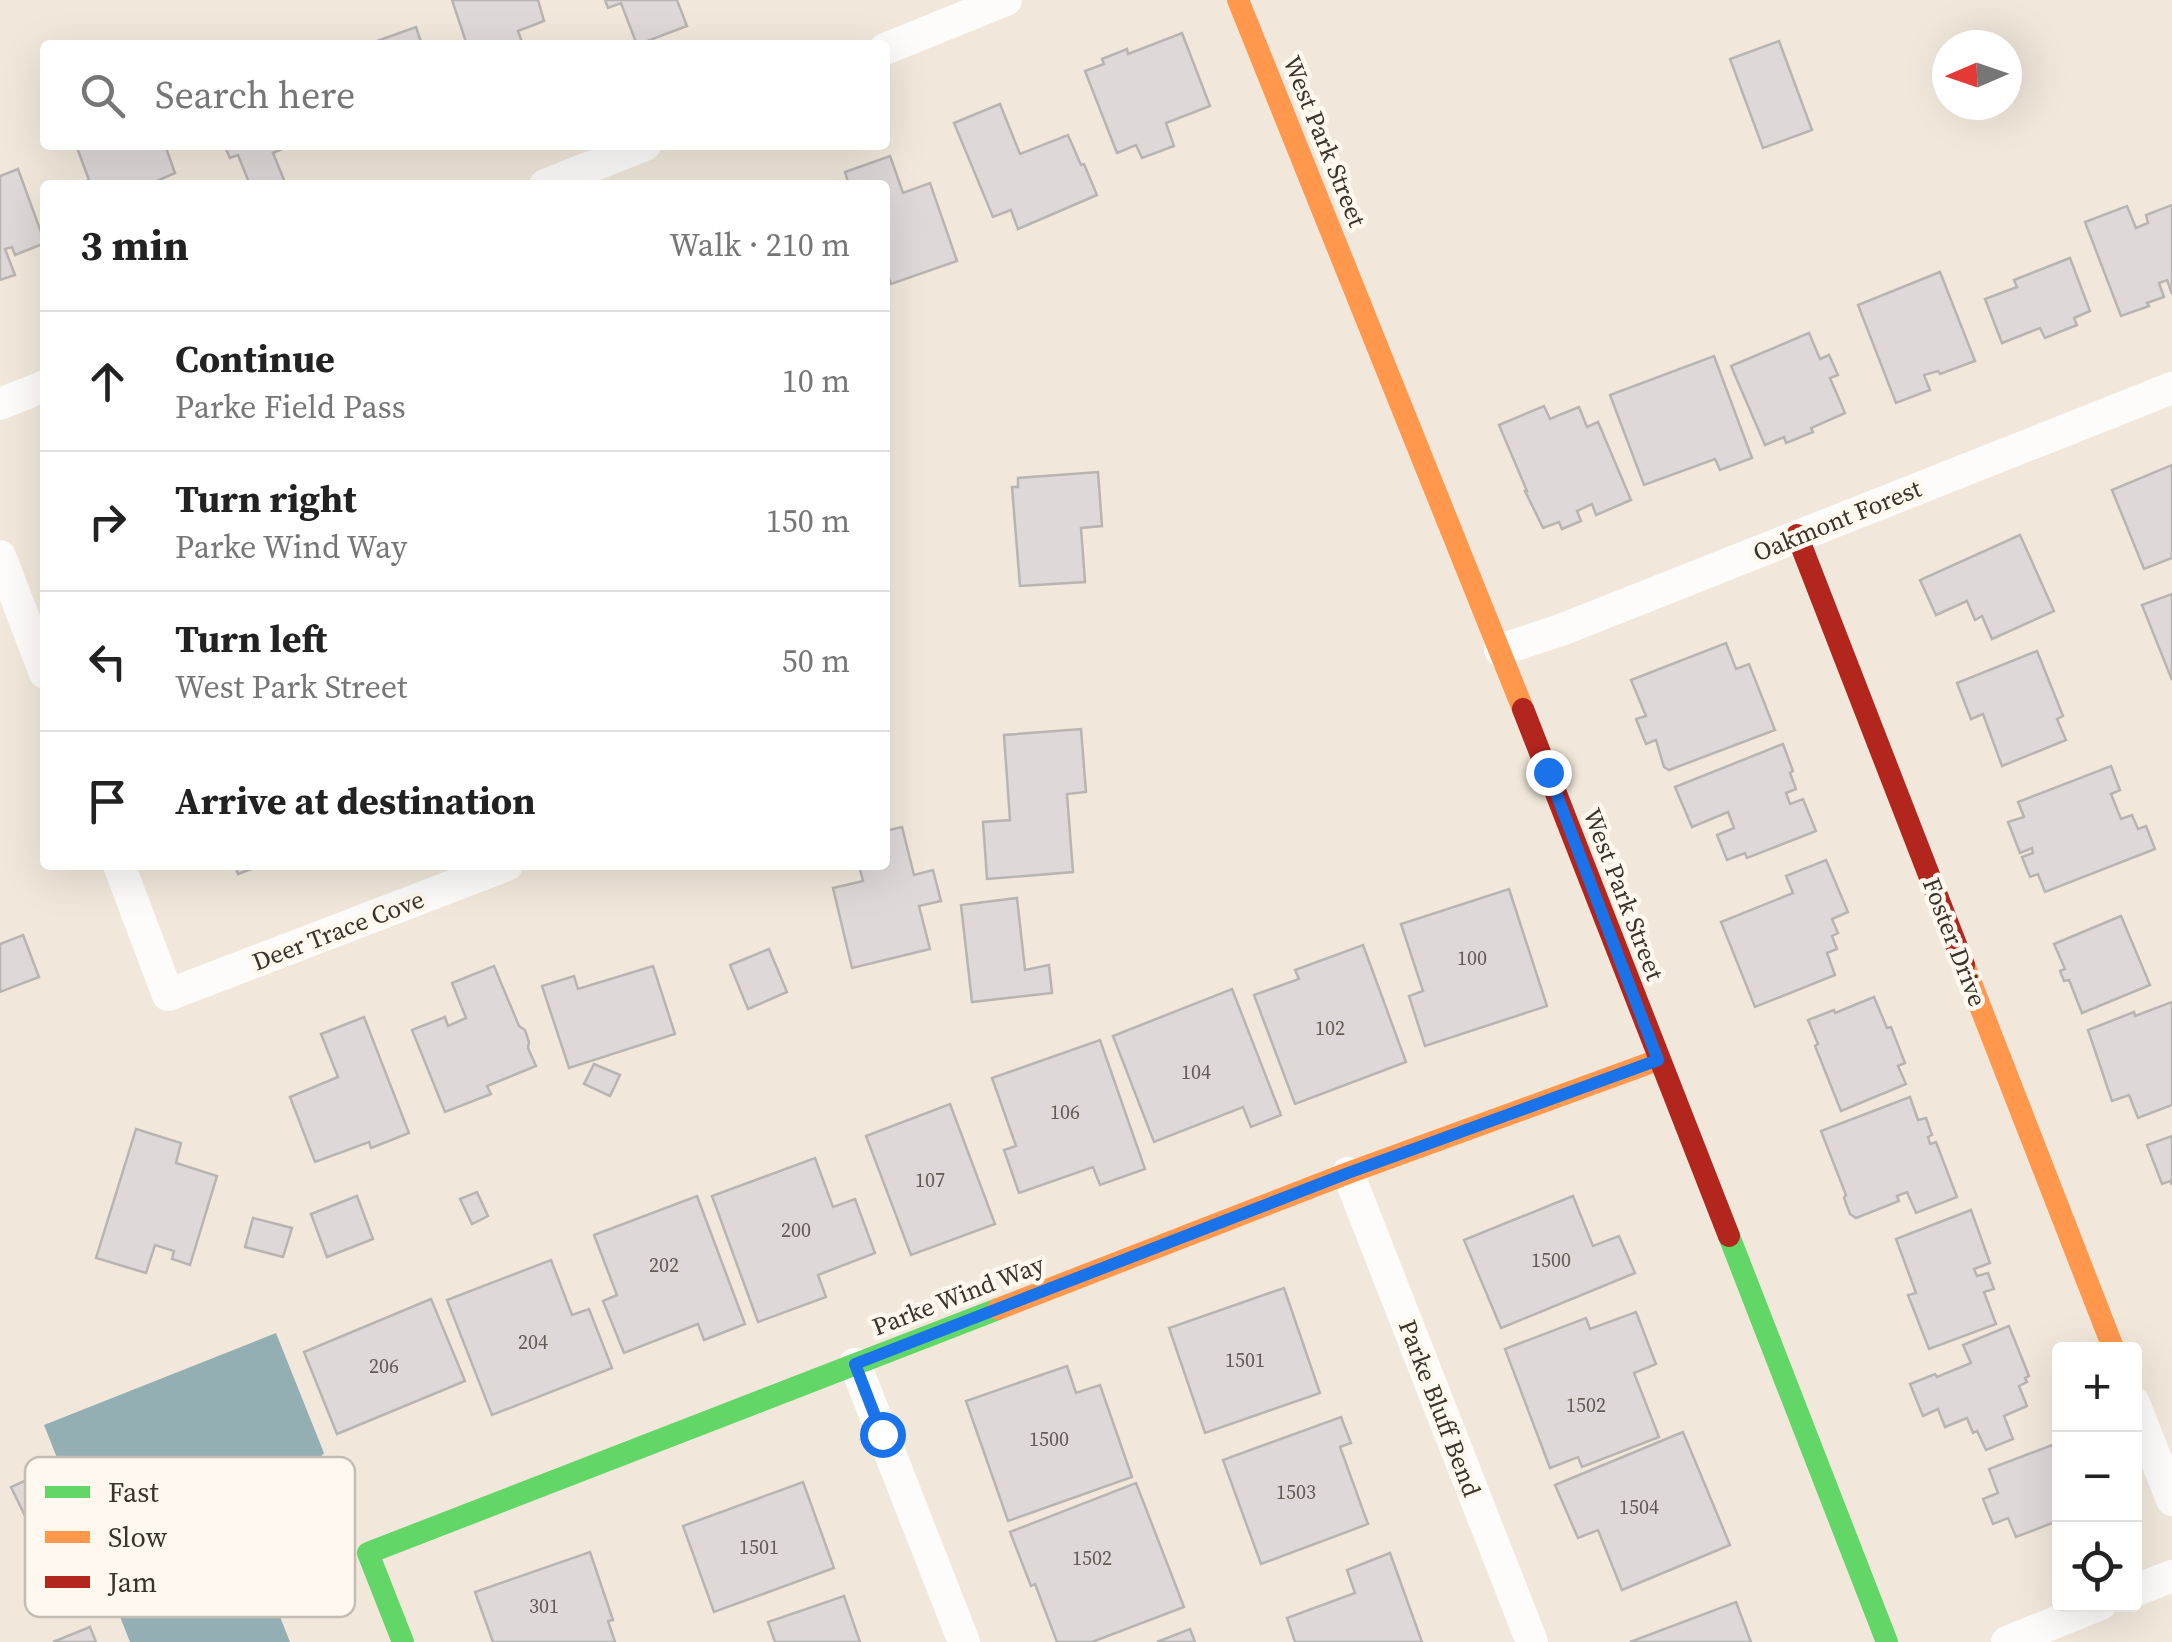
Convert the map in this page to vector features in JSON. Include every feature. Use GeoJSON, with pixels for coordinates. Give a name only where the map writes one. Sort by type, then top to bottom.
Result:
{"type":"FeatureCollection","features":[{"type":"Feature","properties":{"kind":"street"},"geometry":{"type":"LineString","coordinates":[[890,46],[1006,0]]}},
{"type":"Feature","properties":{"kind":"street","name":"West Park Street"},"geometry":{"type":"LineString","coordinates":[[1238,0],[1372,324],[1887,1642]]}},
{"type":"Feature","properties":{"kind":"street"},"geometry":{"type":"LineString","coordinates":[[558,180],[632,150]]}},
{"type":"Feature","properties":{"kind":"street"},"geometry":{"type":"LineString","coordinates":[[0,404],[40,388]]}},
{"type":"Feature","properties":{"kind":"street","name":"Oakmont Forest"},"geometry":{"type":"LineString","coordinates":[[1500,650],[1561,630],[2172,388]]}},
{"type":"Feature","properties":{"kind":"street","name":"Foster Drive"},"geometry":{"type":"LineString","coordinates":[[1797,535],[2111,1342]]}},
{"type":"Feature","properties":{"kind":"street"},"geometry":{"type":"LineString","coordinates":[[0,556],[40,660]]}},
{"type":"Feature","properties":{"kind":"street","name":"Deer Trace Cove"},"geometry":{"type":"LineString","coordinates":[[120,870],[168,995],[494,870]]}},
{"type":"Feature","properties":{"kind":"street","name":"Parke Wind Way"},"geometry":{"type":"LineString","coordinates":[[403,1642],[368,1553],[1348,1173],[1658,1060]]}},
{"type":"Feature","properties":{"kind":"street","name":"Parke Bluff Bend"},"geometry":{"type":"LineString","coordinates":[[1348,1173],[1532,1642]]}},
{"type":"Feature","properties":{"kind":"street"},"geometry":{"type":"LineString","coordinates":[[855,1364],[964,1642]]}},
{"type":"Feature","properties":{"kind":"street"},"geometry":{"type":"LineString","coordinates":[[2142,1423],[2172,1500]]}},
{"type":"Feature","properties":{"kind":"street"},"geometry":{"type":"LineString","coordinates":[[2142,1588],[2172,1576]]}},
{"type":"Feature","properties":{"kind":"street"},"geometry":{"type":"LineString","coordinates":[[2007,1642],[2081,1612]]}},
{"type":"Feature","properties":{"kind":"water"},"geometry":{"type":"Polygon","coordinates":[[[276,1333],[324,1453],[320,1457],[57,1457],[44,1425],[276,1333]]]}},
{"type":"Feature","properties":{"kind":"water"},"geometry":{"type":"Polygon","coordinates":[[[120,1617],[280,1617],[290,1642],[130,1642],[120,1617]]]}},
{"type":"Feature","properties":{"kind":"building"},"geometry":{"type":"Polygon","coordinates":[[[452,0],[538,0],[544,21],[518,31],[521,40],[465,40],[452,0]]]}},
{"type":"Feature","properties":{"kind":"building"},"geometry":{"type":"Polygon","coordinates":[[[605,0],[677,0],[687,26],[650,40],[635,40],[621,3],[608,8],[605,0]]]}},
{"type":"Feature","properties":{"kind":"building"},"geometry":{"type":"Polygon","coordinates":[[[416,27],[420,40],[380,40],[416,27]]]}},
{"type":"Feature","properties":{"kind":"building"},"geometry":{"type":"Polygon","coordinates":[[[1182,33],[1210,106],[1166,123],[1174,146],[1142,158],[1136,145],[1117,153],[1085,71],[1127,49],[1128,54],[1182,33]]]}},
{"type":"Feature","properties":{"kind":"building"},"geometry":{"type":"Polygon","coordinates":[[[1779,41],[1812,130],[1763,148],[1730,59],[1779,41]]]}},
{"type":"Feature","properties":{"kind":"building"},"geometry":{"type":"Polygon","coordinates":[[[1000,104],[1020,154],[1068,135],[1097,195],[1018,229],[1011,210],[993,217],[954,123],[1000,104]]]}},
{"type":"Feature","properties":{"kind":"building"},"geometry":{"type":"Polygon","coordinates":[[[78,150],[167,150],[175,173],[159,180],[89,180],[78,150]]]}},
{"type":"Feature","properties":{"kind":"building"},"geometry":{"type":"Polygon","coordinates":[[[226,150],[280,150],[273,153],[284,180],[248,180],[238,155],[230,158],[226,150]]]}},
{"type":"Feature","properties":{"kind":"building"},"geometry":{"type":"Polygon","coordinates":[[[890,156],[903,193],[930,183],[957,261],[891,284],[890,180],[847,180],[845,172],[890,156]]]}},
{"type":"Feature","properties":{"kind":"building"},"geometry":{"type":"Polygon","coordinates":[[[18,169],[40,229],[40,245],[15,255],[12,247],[5,249],[15,275],[0,280],[0,176],[18,169]]]}},
{"type":"Feature","properties":{"kind":"building"},"geometry":{"type":"Polygon","coordinates":[[[2172,205],[2172,294],[2167,280],[2159,283],[2164,297],[2121,316],[2085,222],[2127,206],[2136,228],[2148,223],[2146,215],[2172,205]]]}},
{"type":"Feature","properties":{"kind":"building"},"geometry":{"type":"Polygon","coordinates":[[[2070,258],[2090,311],[2074,318],[2077,325],[2045,338],[2040,328],[2002,343],[1985,299],[2017,287],[2014,280],[2070,258]]]}},
{"type":"Feature","properties":{"kind":"building"},"geometry":{"type":"Polygon","coordinates":[[[1940,272],[1975,361],[1940,374],[1938,371],[1924,375],[1930,390],[1896,403],[1858,305],[1940,272]]]}},
{"type":"Feature","properties":{"kind":"building"},"geometry":{"type":"Polygon","coordinates":[[[1809,333],[1820,359],[1829,355],[1838,375],[1830,378],[1845,413],[1786,443],[1784,437],[1765,445],[1731,366],[1809,333]]]}},
{"type":"Feature","properties":{"kind":"building"},"geometry":{"type":"Polygon","coordinates":[[[1714,356],[1752,458],[1720,470],[1715,459],[1644,485],[1610,395],[1714,356]]]}},
{"type":"Feature","properties":{"kind":"building"},"geometry":{"type":"Polygon","coordinates":[[[1544,406],[1550,419],[1579,407],[1587,427],[1598,422],[1631,500],[1596,515],[1592,504],[1577,511],[1581,521],[1562,529],[1559,522],[1543,528],[1499,425],[1544,406]]]}},
{"type":"Feature","properties":{"kind":"building"},"geometry":{"type":"Polygon","coordinates":[[[2172,465],[2172,558],[2144,569],[2112,490],[2172,465]]]}},
{"type":"Feature","properties":{"kind":"building"},"geometry":{"type":"Polygon","coordinates":[[[1098,472],[1102,526],[1081,528],[1085,582],[1020,586],[1012,487],[1018,487],[1018,478],[1098,472]]]}},
{"type":"Feature","properties":{"kind":"building"},"geometry":{"type":"Polygon","coordinates":[[[2020,535],[2054,611],[1992,639],[1982,616],[1975,620],[1967,601],[1936,615],[1920,580],[2020,535]]]}},
{"type":"Feature","properties":{"kind":"building"},"geometry":{"type":"Polygon","coordinates":[[[2172,594],[2172,680],[2142,605],[2172,594]]]}},
{"type":"Feature","properties":{"kind":"building"},"geometry":{"type":"Polygon","coordinates":[[[1726,643],[1736,669],[1749,664],[1775,730],[1669,770],[1664,767],[1656,740],[1646,744],[1636,719],[1646,716],[1631,680],[1726,643]]]}},
{"type":"Feature","properties":{"kind":"building"},"geometry":{"type":"Polygon","coordinates":[[[2037,651],[2063,716],[2057,719],[2066,740],[2002,766],[1983,714],[1971,719],[1957,683],[2037,651]]]}},
{"type":"Feature","properties":{"kind":"building"},"geometry":{"type":"Polygon","coordinates":[[[1081,729],[1086,792],[1067,794],[1073,872],[987,879],[983,822],[1010,820],[1004,735],[1081,729]]]}},
{"type":"Feature","properties":{"kind":"building"},"geometry":{"type":"Polygon","coordinates":[[[1783,744],[1796,789],[1786,793],[1790,804],[1803,799],[1816,831],[1747,858],[1745,853],[1727,860],[1717,835],[1734,828],[1728,812],[1692,827],[1675,787],[1783,744]]]}},
{"type":"Feature","properties":{"kind":"building"},"geometry":{"type":"Polygon","coordinates":[[[2111,766],[2120,790],[2111,794],[2121,819],[2132,815],[2138,829],[2146,826],[2155,849],[2045,892],[2038,874],[2030,877],[2022,857],[2033,853],[2032,848],[2020,853],[2008,822],[2024,817],[2018,802],[2111,766]]]}},
{"type":"Feature","properties":{"kind":"building"},"geometry":{"type":"Polygon","coordinates":[[[902,827],[914,875],[933,870],[941,901],[919,906],[930,949],[852,968],[833,888],[863,881],[860,870],[890,870],[890,830],[902,827]]]}},
{"type":"Feature","properties":{"kind":"building"},"geometry":{"type":"Polygon","coordinates":[[[1826,860],[1848,912],[1832,919],[1838,933],[1832,936],[1837,949],[1827,953],[1835,975],[1755,1007],[1721,922],[1793,893],[1786,876],[1826,860]]]}},
{"type":"Feature","properties":{"kind":"building"},"geometry":{"type":"Polygon","coordinates":[[[1509,889],[1547,1006],[1425,1046],[1409,996],[1423,991],[1401,924],[1509,889]]]}},
{"type":"Feature","properties":{"kind":"building"},"geometry":{"type":"Polygon","coordinates":[[[1017,898],[1025,970],[1049,965],[1052,993],[972,1002],[961,905],[1017,898]]]}},
{"type":"Feature","properties":{"kind":"building"},"geometry":{"type":"Polygon","coordinates":[[[2121,916],[2150,985],[2082,1013],[2069,980],[2064,981],[2060,971],[2065,969],[2054,944],[2121,916]]]}},
{"type":"Feature","properties":{"kind":"building"},"geometry":{"type":"Polygon","coordinates":[[[23,935],[39,977],[0,992],[0,944],[23,935]]]}},
{"type":"Feature","properties":{"kind":"building"},"geometry":{"type":"Polygon","coordinates":[[[1363,945],[1406,1062],[1295,1104],[1254,995],[1299,979],[1295,970],[1363,945]]]}},
{"type":"Feature","properties":{"kind":"building"},"geometry":{"type":"Polygon","coordinates":[[[769,949],[787,992],[748,1009],[730,965],[769,949]]]}},
{"type":"Feature","properties":{"kind":"building"},"geometry":{"type":"Polygon","coordinates":[[[494,966],[519,1026],[525,1030],[536,1066],[487,1086],[491,1094],[445,1112],[412,1030],[445,1017],[448,1026],[466,1018],[452,983],[494,966]]]}},
{"type":"Feature","properties":{"kind":"building"},"geometry":{"type":"Polygon","coordinates":[[[653,966],[675,1034],[569,1068],[542,986],[574,976],[578,989],[653,966]]]}},
{"type":"Feature","properties":{"kind":"building"},"geometry":{"type":"Polygon","coordinates":[[[1232,989],[1281,1115],[1251,1127],[1243,1107],[1154,1142],[1113,1036],[1232,989]]]}},
{"type":"Feature","properties":{"kind":"building"},"geometry":{"type":"Polygon","coordinates":[[[1874,997],[1905,1063],[1898,1066],[1906,1084],[1841,1111],[1808,1020],[1874,997]]]}},
{"type":"Feature","properties":{"kind":"building"},"geometry":{"type":"Polygon","coordinates":[[[2172,1002],[2172,1105],[2138,1118],[2129,1095],[2112,1101],[2088,1030],[2172,1002]]]}},
{"type":"Feature","properties":{"kind":"building"},"geometry":{"type":"Polygon","coordinates":[[[364,1017],[409,1133],[371,1148],[369,1142],[315,1162],[290,1097],[338,1077],[321,1034],[364,1017]]]}},
{"type":"Feature","properties":{"kind":"building"},"geometry":{"type":"Polygon","coordinates":[[[1100,1040],[1145,1169],[1100,1185],[1093,1167],[1019,1193],[1004,1150],[1016,1146],[992,1078],[1100,1040]]]}},
{"type":"Feature","properties":{"kind":"building"},"geometry":{"type":"Polygon","coordinates":[[[594,1064],[620,1075],[610,1096],[584,1084],[594,1064]]]}},
{"type":"Feature","properties":{"kind":"building"},"geometry":{"type":"Polygon","coordinates":[[[1910,1097],[1918,1120],[1926,1118],[1932,1135],[1928,1137],[1930,1144],[1936,1142],[1957,1197],[1916,1213],[1907,1192],[1897,1196],[1899,1201],[1856,1218],[1850,1214],[1821,1131],[1910,1097]]]}},
{"type":"Feature","properties":{"kind":"building"},"geometry":{"type":"Polygon","coordinates":[[[950,1104],[995,1224],[911,1255],[866,1136],[950,1104]]]}},
{"type":"Feature","properties":{"kind":"building"},"geometry":{"type":"Polygon","coordinates":[[[136,1129],[181,1143],[176,1163],[217,1176],[190,1265],[172,1259],[174,1251],[155,1245],[146,1273],[96,1258],[136,1129]]]}},
{"type":"Feature","properties":{"kind":"building"},"geometry":{"type":"Polygon","coordinates":[[[2172,1136],[2172,1185],[2170,1181],[2162,1184],[2147,1145],[2172,1136]]]}},
{"type":"Feature","properties":{"kind":"building"},"geometry":{"type":"Polygon","coordinates":[[[815,1158],[833,1207],[855,1199],[875,1253],[818,1275],[826,1297],[758,1322],[712,1196],[815,1158]]]}},
{"type":"Feature","properties":{"kind":"building"},"geometry":{"type":"Polygon","coordinates":[[[477,1192],[488,1216],[472,1224],[460,1199],[477,1192]]]}},
{"type":"Feature","properties":{"kind":"building"},"geometry":{"type":"Polygon","coordinates":[[[357,1196],[373,1239],[327,1257],[311,1214],[357,1196]]]}},
{"type":"Feature","properties":{"kind":"building"},"geometry":{"type":"Polygon","coordinates":[[[697,1196],[745,1324],[704,1340],[698,1324],[624,1353],[603,1301],[617,1295],[594,1235],[697,1196]]]}},
{"type":"Feature","properties":{"kind":"building"},"geometry":{"type":"Polygon","coordinates":[[[1573,1196],[1593,1246],[1619,1236],[1635,1273],[1501,1328],[1464,1240],[1573,1196]]]}},
{"type":"Feature","properties":{"kind":"building"},"geometry":{"type":"Polygon","coordinates":[[[1971,1210],[1990,1263],[1974,1269],[1977,1276],[1988,1273],[1994,1289],[1984,1292],[1996,1324],[1929,1349],[1908,1295],[1916,1293],[1896,1239],[1971,1210]]]}},
{"type":"Feature","properties":{"kind":"building"},"geometry":{"type":"Polygon","coordinates":[[[253,1218],[292,1228],[283,1257],[245,1247],[253,1218]]]}},
{"type":"Feature","properties":{"kind":"building"},"geometry":{"type":"Polygon","coordinates":[[[551,1260],[572,1315],[589,1309],[612,1368],[492,1415],[447,1300],[551,1260]]]}},
{"type":"Feature","properties":{"kind":"building"},"geometry":{"type":"Polygon","coordinates":[[[1284,1288],[1320,1393],[1205,1433],[1169,1328],[1284,1288]]]}},
{"type":"Feature","properties":{"kind":"building"},"geometry":{"type":"Polygon","coordinates":[[[431,1299],[465,1381],[337,1434],[304,1352],[431,1299]]]}},
{"type":"Feature","properties":{"kind":"building"},"geometry":{"type":"Polygon","coordinates":[[[1636,1312],[1656,1364],[1634,1373],[1659,1437],[1582,1467],[1578,1457],[1550,1468],[1505,1349],[1586,1318],[1590,1329],[1636,1312]]]}},
{"type":"Feature","properties":{"kind":"building"},"geometry":{"type":"Polygon","coordinates":[[[2009,1326],[2029,1376],[2019,1386],[2027,1406],[2004,1416],[2013,1439],[1986,1450],[1967,1418],[1945,1427],[1938,1409],[1923,1416],[1910,1384],[1971,1363],[1963,1345],[2009,1326]]]}},
{"type":"Feature","properties":{"kind":"building"},"geometry":{"type":"Polygon","coordinates":[[[1067,1366],[1076,1393],[1100,1385],[1132,1477],[1008,1521],[966,1401],[1067,1366]]]}},
{"type":"Feature","properties":{"kind":"building"},"geometry":{"type":"Polygon","coordinates":[[[1341,1417],[1351,1443],[1340,1447],[1368,1524],[1261,1564],[1223,1460],[1341,1417]]]}},
{"type":"Feature","properties":{"kind":"building"},"geometry":{"type":"Polygon","coordinates":[[[1683,1432],[1730,1545],[1622,1590],[1598,1530],[1578,1538],[1555,1485],[1683,1432]]]}},
{"type":"Feature","properties":{"kind":"building"},"geometry":{"type":"Polygon","coordinates":[[[2052,1445],[2052,1523],[2016,1537],[2008,1518],[1993,1524],[1983,1499],[1998,1493],[1989,1469],[2052,1445]]]}},
{"type":"Feature","properties":{"kind":"building"},"geometry":{"type":"Polygon","coordinates":[[[25,1481],[25,1516],[11,1487],[25,1481]]]}},
{"type":"Feature","properties":{"kind":"building"},"geometry":{"type":"Polygon","coordinates":[[[803,1482],[834,1568],[714,1612],[683,1526],[803,1482]]]}},
{"type":"Feature","properties":{"kind":"building"},"geometry":{"type":"Polygon","coordinates":[[[1136,1483],[1184,1607],[1092,1642],[1057,1642],[1010,1532],[1136,1483]]]}},
{"type":"Feature","properties":{"kind":"building"},"geometry":{"type":"Polygon","coordinates":[[[590,1552],[613,1620],[608,1621],[615,1642],[493,1642],[475,1592],[590,1552]]]}},
{"type":"Feature","properties":{"kind":"building"},"geometry":{"type":"Polygon","coordinates":[[[1390,1553],[1422,1642],[1295,1642],[1287,1618],[1355,1593],[1347,1570],[1390,1553]]]}},
{"type":"Feature","properties":{"kind":"building"},"geometry":{"type":"Polygon","coordinates":[[[844,1596],[860,1642],[775,1642],[768,1622],[844,1596]]]}},
{"type":"Feature","properties":{"kind":"building"},"geometry":{"type":"Polygon","coordinates":[[[1736,1602],[1751,1642],[1630,1642],[1736,1602]]]}},
{"type":"Feature","properties":{"kind":"building"},"geometry":{"type":"Polygon","coordinates":[[[90,1627],[96,1642],[53,1642],[90,1627]]]}},
{"type":"Feature","properties":{"kind":"building"},"geometry":{"type":"Polygon","coordinates":[[[1190,1629],[1195,1642],[1157,1642],[1190,1629]]]}},
{"type":"Feature","properties":{"kind":"traffic: fast"},"geometry":{"type":"LineString","coordinates":[[1729,1236],[1887,1642]]}},
{"type":"Feature","properties":{"kind":"traffic: fast"},"geometry":{"type":"LineString","coordinates":[[403,1642],[368,1553],[998,1309]]}},
{"type":"Feature","properties":{"kind":"traffic: slow"},"geometry":{"type":"LineString","coordinates":[[1238,0],[1523,709]]}},
{"type":"Feature","properties":{"kind":"traffic: slow"},"geometry":{"type":"LineString","coordinates":[[1964,965],[2111,1342]]}},
{"type":"Feature","properties":{"kind":"traffic: slow"},"geometry":{"type":"LineString","coordinates":[[998,1309],[1348,1173],[1658,1060]]}},
{"type":"Feature","properties":{"kind":"traffic: jam"},"geometry":{"type":"LineString","coordinates":[[1797,535],[1964,965]]}},
{"type":"Feature","properties":{"kind":"traffic: jam"},"geometry":{"type":"LineString","coordinates":[[1523,709],[1729,1236]]}},
{"type":"Feature","properties":{"kind":"route"},"geometry":{"type":"LineString","coordinates":[[882,1434],[855,1364],[1348,1173],[1658,1060],[1548,772]]}}]}
